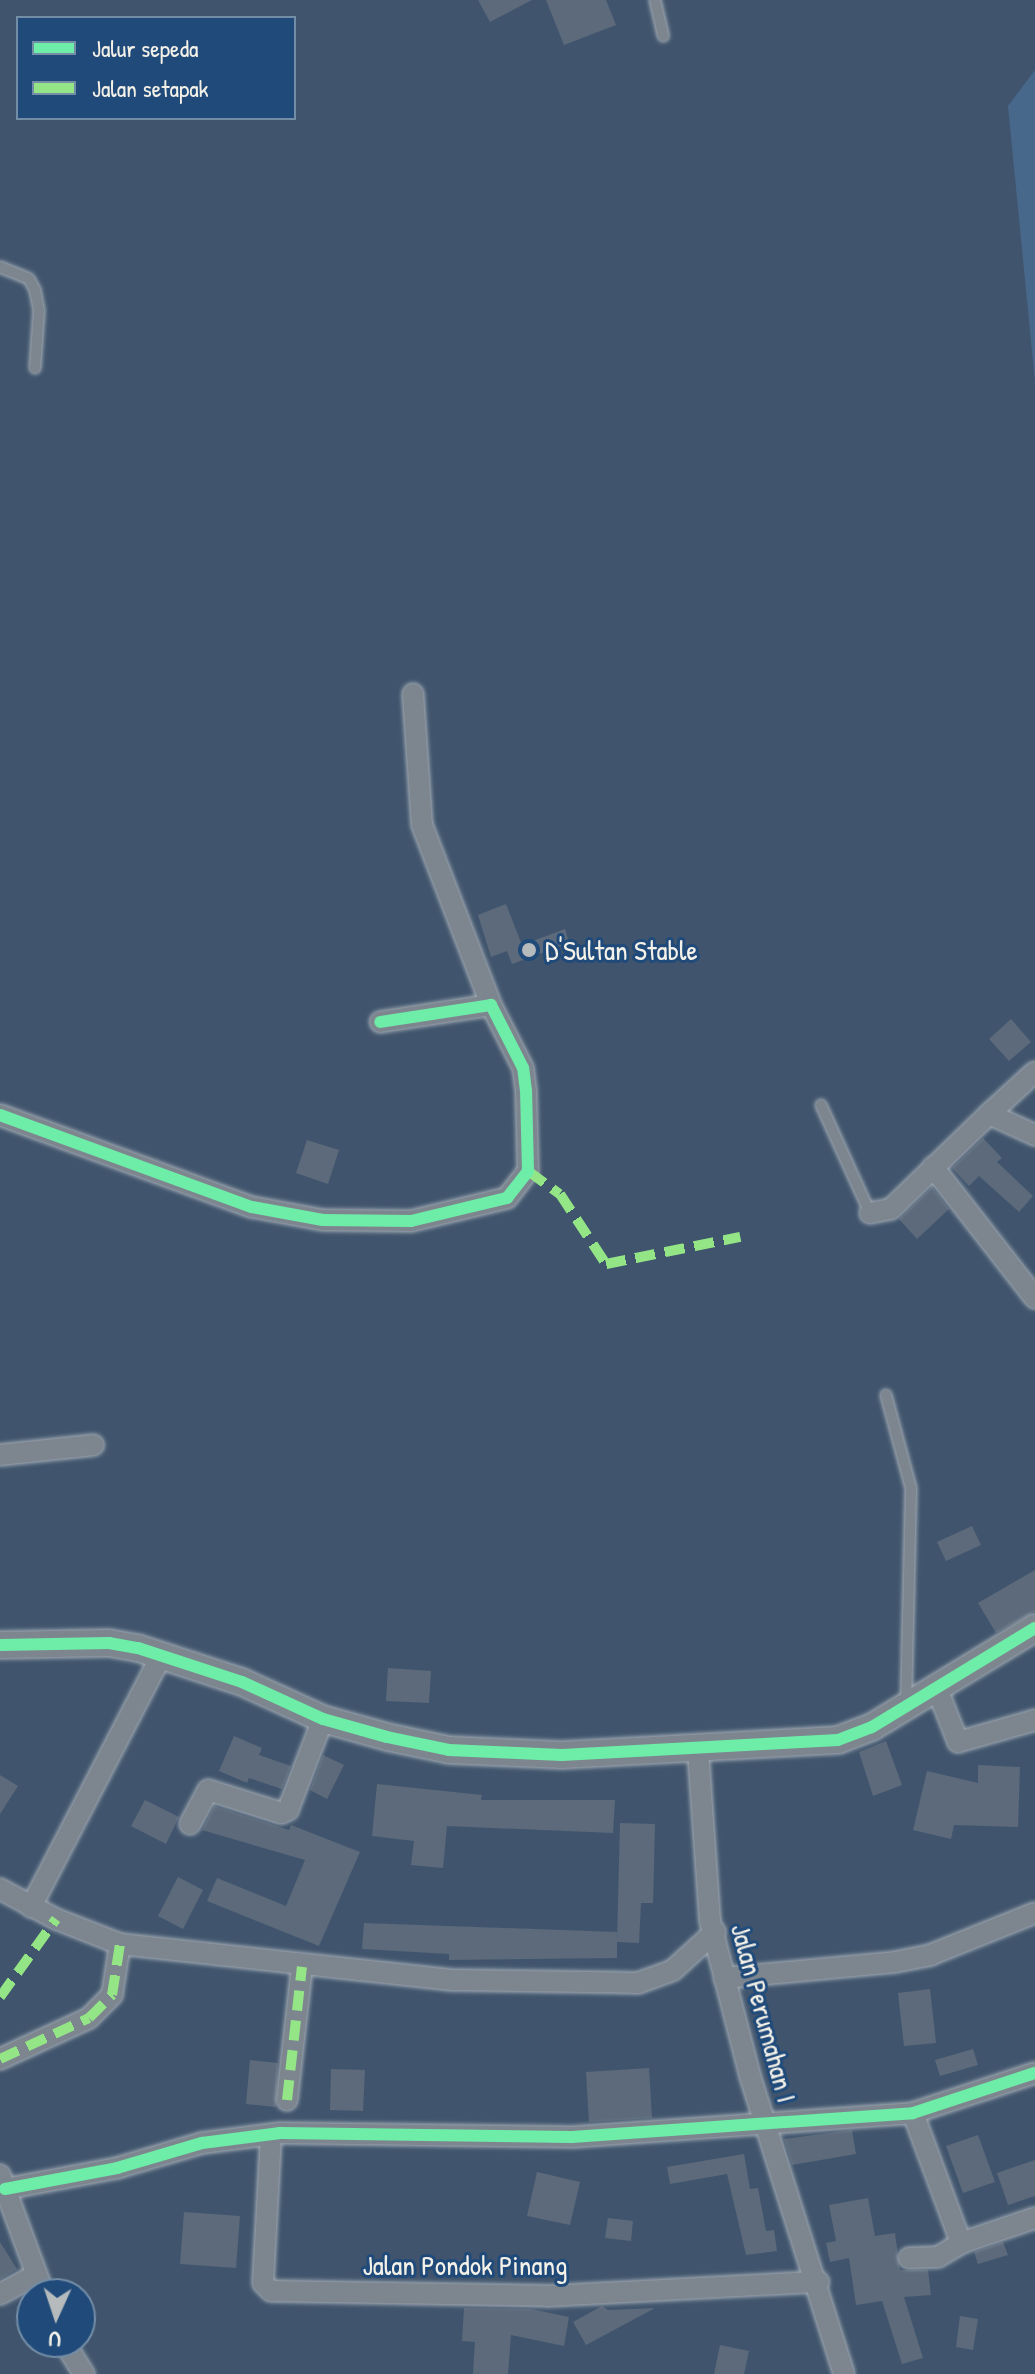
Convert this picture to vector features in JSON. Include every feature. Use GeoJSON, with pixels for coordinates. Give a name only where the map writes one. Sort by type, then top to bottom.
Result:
{"type":"FeatureCollection","features":[{"type":"Feature","properties":{"kind":"street"},"geometry":{"type":"LineString","coordinates":[[0,1115],[252,1207],[323,1220],[411,1221],[472,1209],[507,1198],[528,1171],[523,1068],[491,1005],[422,825],[413,694]]}},
{"type":"Feature","properties":{"kind":"street"},"geometry":{"type":"LineString","coordinates":[[380,1022],[491,1005]]}},
{"type":"Feature","properties":{"kind":"street"},"geometry":{"type":"LineString","coordinates":[[870,1213],[891,1209],[1035,1072]]}},
{"type":"Feature","properties":{"kind":"street"},"geometry":{"type":"LineString","coordinates":[[989,1114],[1035,1135]]}},
{"type":"Feature","properties":{"kind":"street"},"geometry":{"type":"LineString","coordinates":[[933,1167],[1035,1298]]}},
{"type":"Feature","properties":{"kind":"street"},"geometry":{"type":"LineString","coordinates":[[0,1455],[93,1445]]}},
{"type":"Feature","properties":{"kind":"street"},"geometry":{"type":"LineString","coordinates":[[0,1645],[109,1643],[162,1654],[242,1682],[323,1719],[449,1750],[562,1755],[838,1740],[872,1727],[1035,1628]]}},
{"type":"Feature","properties":{"kind":"street"},"geometry":{"type":"LineString","coordinates":[[31,1907],[162,1654]]}},
{"type":"Feature","properties":{"kind":"street"},"geometry":{"type":"LineString","coordinates":[[936,1686],[958,1742],[1035,1720]]}},
{"type":"Feature","properties":{"kind":"street"},"geometry":{"type":"LineString","coordinates":[[190,1824],[208,1790],[281,1813],[288,1810],[323,1719]]}},
{"type":"Feature","properties":{"kind":"street","name":"Jalan Perumahan I"},"geometry":{"type":"LineString","coordinates":[[698,1750],[715,1932],[724,1978],[763,2120],[819,2282],[844,2374]]}},
{"type":"Feature","properties":{"kind":"street"},"geometry":{"type":"LineString","coordinates":[[0,1889],[31,1907],[120,1944],[302,1967],[454,1980],[638,1983],[673,1970],[715,1932]]}},
{"type":"Feature","properties":{"kind":"street"},"geometry":{"type":"LineString","coordinates":[[724,1978],[895,1962],[930,1955],[1035,1913]]}},
{"type":"Feature","properties":{"kind":"street"},"geometry":{"type":"LineString","coordinates":[[0,2059],[57,2037],[89,2018],[112,1995],[120,1944]]}},
{"type":"Feature","properties":{"kind":"street"},"geometry":{"type":"LineString","coordinates":[[287,2100],[302,1967]]}},
{"type":"Feature","properties":{"kind":"street"},"geometry":{"type":"LineString","coordinates":[[37,2278],[2,2182],[117,2168],[202,2143],[271,2135],[572,2137],[763,2120],[913,2113],[1035,2073]]}},
{"type":"Feature","properties":{"kind":"street"},"geometry":{"type":"LineString","coordinates":[[913,2113],[961,2243]]}},
{"type":"Feature","properties":{"kind":"street","name":"Jalan Pondok Pinang"},"geometry":{"type":"LineString","coordinates":[[271,2135],[263,2283],[271,2291],[548,2296],[819,2282]]}},
{"type":"Feature","properties":{"kind":"street"},"geometry":{"type":"LineString","coordinates":[[909,2258],[938,2257],[961,2243],[1035,2218]]}},
{"type":"Feature","properties":{"kind":"lane"},"geometry":{"type":"LineString","coordinates":[[655,0],[663,36]]}},
{"type":"Feature","properties":{"kind":"lane"},"geometry":{"type":"LineString","coordinates":[[0,267],[29,279],[35,290],[39,310],[35,368]]}},
{"type":"Feature","properties":{"kind":"lane"},"geometry":{"type":"LineString","coordinates":[[821,1105],[870,1213]]}},
{"type":"Feature","properties":{"kind":"lane"},"geometry":{"type":"LineString","coordinates":[[886,1395],[911,1488],[906,1704]]}},
{"type":"Feature","properties":{"kind":"shaded area"},"geometry":{"type":"Polygon","coordinates":[[[1035,70],[1035,382],[1008,106],[1035,70]]]}},
{"type":"Feature","properties":{"kind":"building"},"geometry":{"type":"Polygon","coordinates":[[[478,0],[532,0],[490,22],[478,0]]]}},
{"type":"Feature","properties":{"kind":"building"},"geometry":{"type":"Polygon","coordinates":[[[546,0],[606,0],[616,25],[564,45],[546,0]]]}},
{"type":"Feature","properties":{"kind":"building"},"geometry":{"type":"Polygon","coordinates":[[[506,904],[522,945],[565,929],[569,943],[512,964],[507,951],[491,957],[478,915],[506,904]]]}},
{"type":"Feature","properties":{"kind":"building"},"geometry":{"type":"Polygon","coordinates":[[[1011,1019],[1031,1042],[1009,1061],[989,1039],[1011,1019]]]}},
{"type":"Feature","properties":{"kind":"building"},"geometry":{"type":"Polygon","coordinates":[[[983,1138],[1002,1158],[997,1162],[1033,1196],[1019,1212],[979,1176],[969,1186],[952,1168],[983,1138]]]}},
{"type":"Feature","properties":{"kind":"building"},"geometry":{"type":"Polygon","coordinates":[[[307,1140],[339,1150],[328,1184],[296,1173],[307,1140]]]}},
{"type":"Feature","properties":{"kind":"building"},"geometry":{"type":"Polygon","coordinates":[[[932,1187],[949,1209],[917,1239],[899,1219],[932,1187]]]}},
{"type":"Feature","properties":{"kind":"building"},"geometry":{"type":"Polygon","coordinates":[[[972,1526],[981,1545],[946,1561],[937,1542],[972,1526]]]}},
{"type":"Feature","properties":{"kind":"building"},"geometry":{"type":"Polygon","coordinates":[[[1035,1570],[1035,1612],[996,1633],[978,1603],[1035,1570]]]}},
{"type":"Feature","properties":{"kind":"building"},"geometry":{"type":"Polygon","coordinates":[[[388,1668],[431,1671],[429,1703],[386,1701],[388,1668]]]}},
{"type":"Feature","properties":{"kind":"building"},"geometry":{"type":"Polygon","coordinates":[[[234,1736],[262,1748],[259,1755],[291,1766],[282,1789],[249,1778],[247,1783],[219,1771],[234,1736]]]}},
{"type":"Feature","properties":{"kind":"building"},"geometry":{"type":"Polygon","coordinates":[[[886,1741],[902,1785],[873,1796],[859,1752],[886,1741]]]}},
{"type":"Feature","properties":{"kind":"building"},"geometry":{"type":"Polygon","coordinates":[[[323,1755],[344,1765],[327,1799],[310,1790],[323,1755]]]}},
{"type":"Feature","properties":{"kind":"building"},"geometry":{"type":"Polygon","coordinates":[[[978,1765],[1020,1767],[1018,1827],[954,1825],[951,1839],[913,1830],[927,1771],[978,1783],[978,1765]]]}},
{"type":"Feature","properties":{"kind":"building"},"geometry":{"type":"Polygon","coordinates":[[[0,1775],[18,1786],[0,1814],[0,1775]]]}},
{"type":"Feature","properties":{"kind":"building"},"geometry":{"type":"Polygon","coordinates":[[[377,1784],[482,1795],[481,1800],[615,1800],[613,1833],[447,1826],[443,1868],[411,1865],[414,1841],[372,1836],[377,1784]]]}},
{"type":"Feature","properties":{"kind":"building"},"geometry":{"type":"Polygon","coordinates":[[[145,1800],[179,1817],[166,1844],[131,1826],[145,1800]]]}},
{"type":"Feature","properties":{"kind":"building"},"geometry":{"type":"Polygon","coordinates":[[[214,1806],[289,1830],[291,1825],[360,1852],[319,1946],[207,1901],[217,1878],[286,1906],[305,1860],[202,1830],[214,1806]]]}},
{"type":"Feature","properties":{"kind":"building"},"geometry":{"type":"Polygon","coordinates":[[[620,1823],[655,1824],[653,1903],[641,1903],[639,1943],[617,1942],[620,1823]]]}},
{"type":"Feature","properties":{"kind":"building"},"geometry":{"type":"Polygon","coordinates":[[[178,1877],[203,1890],[183,1929],[158,1916],[178,1877]]]}},
{"type":"Feature","properties":{"kind":"building"},"geometry":{"type":"Polygon","coordinates":[[[364,1923],[617,1932],[617,1958],[449,1960],[449,1954],[362,1949],[364,1923]]]}},
{"type":"Feature","properties":{"kind":"building"},"geometry":{"type":"Polygon","coordinates":[[[930,1989],[936,2043],[904,2046],[898,1993],[930,1989]]]}},
{"type":"Feature","properties":{"kind":"building"},"geometry":{"type":"Polygon","coordinates":[[[973,2049],[978,2065],[940,2076],[935,2060],[973,2049]]]}},
{"type":"Feature","properties":{"kind":"building"},"geometry":{"type":"Polygon","coordinates":[[[250,2060],[278,2063],[276,2107],[246,2104],[250,2060]]]}},
{"type":"Feature","properties":{"kind":"building"},"geometry":{"type":"Polygon","coordinates":[[[649,2068],[652,2118],[589,2122],[586,2072],[649,2068]]]}},
{"type":"Feature","properties":{"kind":"building"},"geometry":{"type":"Polygon","coordinates":[[[331,2069],[365,2070],[363,2111],[330,2110],[331,2069]]]}},
{"type":"Feature","properties":{"kind":"building"},"geometry":{"type":"Polygon","coordinates":[[[852,2130],[856,2154],[792,2165],[784,2139],[852,2130]]]}},
{"type":"Feature","properties":{"kind":"building"},"geometry":{"type":"Polygon","coordinates":[[[978,2135],[995,2182],[963,2193],[946,2146],[978,2135]]]}},
{"type":"Feature","properties":{"kind":"building"},"geometry":{"type":"Polygon","coordinates":[[[744,2154],[750,2189],[758,2188],[766,2231],[774,2230],[777,2251],[746,2255],[727,2174],[670,2184],[667,2167],[744,2154]]]}},
{"type":"Feature","properties":{"kind":"building"},"geometry":{"type":"Polygon","coordinates":[[[1035,2160],[1035,2196],[1008,2205],[997,2173],[1035,2160]]]}},
{"type":"Feature","properties":{"kind":"building"},"geometry":{"type":"Polygon","coordinates":[[[537,2172],[580,2182],[570,2225],[527,2216],[537,2172]]]}},
{"type":"Feature","properties":{"kind":"building"},"geometry":{"type":"Polygon","coordinates":[[[868,2198],[875,2236],[895,2233],[900,2270],[928,2270],[931,2295],[904,2297],[923,2358],[902,2364],[882,2301],[856,2305],[849,2258],[830,2262],[826,2243],[836,2241],[829,2205],[868,2198]]]}},
{"type":"Feature","properties":{"kind":"building"},"geometry":{"type":"Polygon","coordinates":[[[184,2212],[240,2216],[236,2268],[180,2264],[184,2212]]]}},
{"type":"Feature","properties":{"kind":"building"},"geometry":{"type":"Polygon","coordinates":[[[608,2218],[633,2221],[631,2241],[605,2238],[608,2218]]]}},
{"type":"Feature","properties":{"kind":"building"},"geometry":{"type":"Polygon","coordinates":[[[0,2242],[17,2269],[0,2279],[0,2242]]]}},
{"type":"Feature","properties":{"kind":"building"},"geometry":{"type":"Polygon","coordinates":[[[1003,2242],[1008,2255],[978,2264],[974,2252],[1003,2242]]]}},
{"type":"Feature","properties":{"kind":"building"},"geometry":{"type":"Polygon","coordinates":[[[602,2306],[608,2310],[655,2308],[586,2345],[573,2322],[602,2306]]]}},
{"type":"Feature","properties":{"kind":"building"},"geometry":{"type":"Polygon","coordinates":[[[464,2308],[531,2309],[569,2317],[564,2346],[511,2335],[508,2374],[473,2374],[475,2342],[462,2341],[464,2308]]]}},
{"type":"Feature","properties":{"kind":"building"},"geometry":{"type":"Polygon","coordinates":[[[960,2316],[978,2319],[973,2350],[956,2347],[960,2316]]]}},
{"type":"Feature","properties":{"kind":"building"},"geometry":{"type":"Polygon","coordinates":[[[720,2345],[749,2351],[744,2374],[714,2374],[720,2345]]]}},
{"type":"Feature","properties":{"kind":"marked path"},"geometry":{"type":"LineString","coordinates":[[528,1171],[560,1194],[606,1264],[740,1237]]}},
{"type":"Feature","properties":{"kind":"marked path"},"geometry":{"type":"LineString","coordinates":[[0,1997],[56,1919]]}},
{"type":"Feature","properties":{"kind":"marked path"},"geometry":{"type":"LineString","coordinates":[[0,2059],[89,2018],[112,1995],[120,1944]]}},
{"type":"Feature","properties":{"kind":"marked path"},"geometry":{"type":"LineString","coordinates":[[287,2100],[302,1967]]}},
{"type":"Feature","properties":{"kind":"cycle path"},"geometry":{"type":"LineString","coordinates":[[0,1115],[252,1207],[323,1220],[411,1221],[507,1198],[528,1171],[526,1091],[523,1068],[491,1005],[380,1022]]}},
{"type":"Feature","properties":{"kind":"cycle path"},"geometry":{"type":"LineString","coordinates":[[0,1645],[109,1643],[138,1648],[242,1682],[323,1719],[387,1737],[449,1750],[562,1755],[838,1740],[872,1727],[1035,1628]]}},
{"type":"Feature","properties":{"kind":"cycle path"},"geometry":{"type":"LineString","coordinates":[[5,2189],[117,2168],[202,2143],[280,2133],[572,2137],[913,2113],[1035,2073]]}},
{"type":"Feature","properties":{"kind":"place","name":"D'Sultan Stable"},"geometry":{"type":"Point","coordinates":[529,950]}}]}
